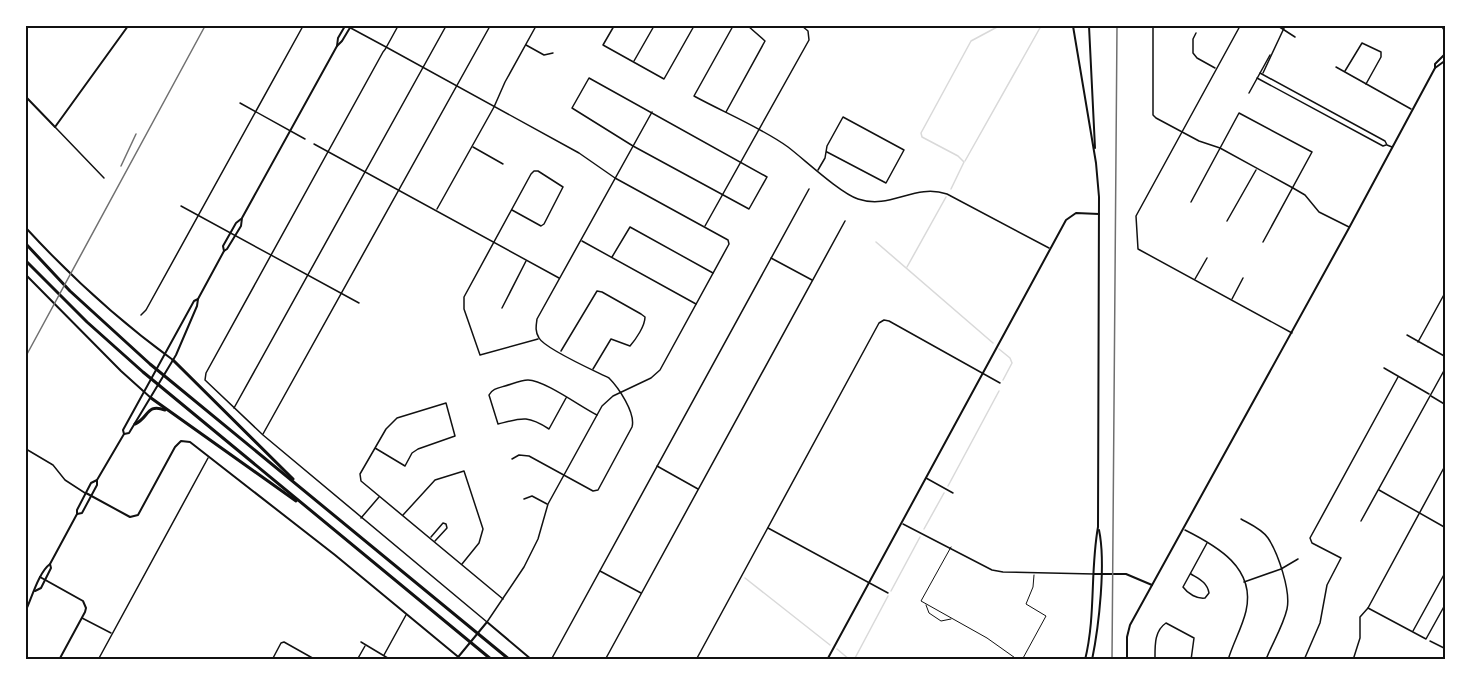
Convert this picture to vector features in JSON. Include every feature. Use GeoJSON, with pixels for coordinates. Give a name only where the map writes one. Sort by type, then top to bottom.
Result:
{"type":"FeatureCollection","features":[{"type":"Feature","properties":{"kind":"highway"},"geometry":{"type":"LineString","coordinates":[[26,244],[70,291],[150,364],[510,660]]}},
{"type":"Feature","properties":{"kind":"highway"},"geometry":{"type":"LineString","coordinates":[[26,261],[65,301],[143,372],[492,660]]}},
{"type":"Feature","properties":{"kind":"highway"},"geometry":{"type":"LineString","coordinates":[[173,360],[305,491]]}},
{"type":"Feature","properties":{"kind":"highway"},"geometry":{"type":"LineString","coordinates":[[151,398],[310,511]]}},
{"type":"Feature","properties":{"kind":"highway"},"geometry":{"type":"LineString","coordinates":[[135,424],[139,423],[155,407],[180,418]]}},
{"type":"Feature","properties":{"kind":"main road"},"geometry":{"type":"LineString","coordinates":[[26,97],[55,127],[128,26]]}},
{"type":"Feature","properties":{"kind":"main road"},"geometry":{"type":"LineString","coordinates":[[124,434],[129,433],[135,424],[173,360],[198,299],[224,250],[235,236],[242,218],[337,46],[342,41],[348,26]]}},
{"type":"Feature","properties":{"kind":"main road"},"geometry":{"type":"LineString","coordinates":[[1074,26],[1096,163]]}},
{"type":"Feature","properties":{"kind":"main road"},"geometry":{"type":"LineString","coordinates":[[1084,660],[1092,621],[1098,527],[1099,214],[1089,26]]}},
{"type":"Feature","properties":{"kind":"main road"},"geometry":{"type":"LineString","coordinates":[[1442,26],[1446,33]]}},
{"type":"Feature","properties":{"kind":"main road"},"geometry":{"type":"LineString","coordinates":[[1435,69],[1435,64],[1446,53]]}},
{"type":"Feature","properties":{"kind":"main road"},"geometry":{"type":"LineString","coordinates":[[1127,660],[1127,634],[1152,585],[1292,333],[1412,110],[1435,69],[1446,60]]}},
{"type":"Feature","properties":{"kind":"main road"},"geometry":{"type":"LineString","coordinates":[[827,660],[1066,220],[1076,213],[1099,214]]}},
{"type":"Feature","properties":{"kind":"main road"},"geometry":{"type":"LineString","coordinates":[[224,250],[223,246],[230,233],[242,218]]}},
{"type":"Feature","properties":{"kind":"main road"},"geometry":{"type":"LineString","coordinates":[[26,228],[77,282],[131,329],[173,360]]}},
{"type":"Feature","properties":{"kind":"main road"},"geometry":{"type":"LineString","coordinates":[[26,275],[151,398]]}},
{"type":"Feature","properties":{"kind":"main road"},"geometry":{"type":"LineString","coordinates":[[77,514],[82,513],[97,485],[97,480],[124,434],[123,430],[194,302],[198,299]]}},
{"type":"Feature","properties":{"kind":"main road"},"geometry":{"type":"LineString","coordinates":[[86,493],[130,517],[138,515],[175,447],[181,441],[190,442],[462,660]]}},
{"type":"Feature","properties":{"kind":"main road"},"geometry":{"type":"LineString","coordinates":[[26,610],[35,591],[35,585],[50,564],[91,483],[97,480]]}},
{"type":"Feature","properties":{"kind":"main road"},"geometry":{"type":"LineString","coordinates":[[1092,660],[1100,574],[1101,542],[1098,527]]}},
{"type":"Feature","properties":{"kind":"main road"},"geometry":{"type":"LineString","coordinates":[[35,591],[45,580],[51,568],[50,564]]}},
{"type":"Feature","properties":{"kind":"main road"},"geometry":{"type":"LineString","coordinates":[[1095,574],[1126,574],[1152,585]]}},
{"type":"Feature","properties":{"kind":"main road"},"geometry":{"type":"LineString","coordinates":[[40,577],[83,601],[86,608],[59,660]]}},
{"type":"Feature","properties":{"kind":"main road"},"geometry":{"type":"LineString","coordinates":[[457,658],[487,622],[532,660]]}},
{"type":"Feature","properties":{"kind":"street"},"geometry":{"type":"LineString","coordinates":[[141,315],[146,310],[303,26]]}},
{"type":"Feature","properties":{"kind":"street"},"geometry":{"type":"LineString","coordinates":[[348,26],[386,47],[423,67],[494,107],[579,153],[615,178],[728,240],[729,244],[660,370],[651,378],[620,391],[597,415],[548,504],[538,539],[524,567],[487,622],[263,435],[206,384],[206,373],[386,47],[398,26]]}},
{"type":"Feature","properties":{"kind":"street"},"geometry":{"type":"LineString","coordinates":[[233,409],[446,26]]}},
{"type":"Feature","properties":{"kind":"street"},"geometry":{"type":"LineString","coordinates":[[263,435],[490,26]]}},
{"type":"Feature","properties":{"kind":"street"},"geometry":{"type":"LineString","coordinates":[[436,211],[536,26]]}},
{"type":"Feature","properties":{"kind":"street"},"geometry":{"type":"LineString","coordinates":[[614,26],[603,45],[664,79],[694,26]]}},
{"type":"Feature","properties":{"kind":"street"},"geometry":{"type":"LineString","coordinates":[[633,62],[654,26]]}},
{"type":"Feature","properties":{"kind":"street"},"geometry":{"type":"LineString","coordinates":[[733,26],[694,96],[785,145],[856,198],[874,203],[927,190],[947,194],[1050,249]]}},
{"type":"Feature","properties":{"kind":"street"},"geometry":{"type":"LineString","coordinates":[[725,113],[765,41],[748,26]]}},
{"type":"Feature","properties":{"kind":"street"},"geometry":{"type":"LineString","coordinates":[[705,227],[809,40],[808,31],[802,26]]}},
{"type":"Feature","properties":{"kind":"street"},"geometry":{"type":"LineString","coordinates":[[1154,26],[1153,115],[1293,188],[1305,195],[1320,212],[1349,228]]}},
{"type":"Feature","properties":{"kind":"street"},"geometry":{"type":"LineString","coordinates":[[1240,26],[1136,216],[1138,249],[1292,333]]}},
{"type":"Feature","properties":{"kind":"street"},"geometry":{"type":"LineString","coordinates":[[1278,26],[1295,37]]}},
{"type":"Feature","properties":{"kind":"street"},"geometry":{"type":"LineString","coordinates":[[1249,93],[1272,58],[1271,55],[1285,26]]}},
{"type":"Feature","properties":{"kind":"street"},"geometry":{"type":"LineString","coordinates":[[1196,33],[1193,39],[1193,53],[1197,58],[1217,68]]}},
{"type":"Feature","properties":{"kind":"street"},"geometry":{"type":"LineString","coordinates":[[1345,71],[1362,43],[1381,52],[1381,57],[1366,84]]}},
{"type":"Feature","properties":{"kind":"street"},"geometry":{"type":"LineString","coordinates":[[525,45],[544,55],[553,53]]}},
{"type":"Feature","properties":{"kind":"street"},"geometry":{"type":"LineString","coordinates":[[1336,67],[1412,110]]}},
{"type":"Feature","properties":{"kind":"street"},"geometry":{"type":"LineString","coordinates":[[1261,73],[1385,141],[1387,145]]}},
{"type":"Feature","properties":{"kind":"street"},"geometry":{"type":"LineString","coordinates":[[589,78],[767,177],[749,209],[633,146],[573,108],[589,78]]}},
{"type":"Feature","properties":{"kind":"street"},"geometry":{"type":"LineString","coordinates":[[1257,78],[1383,146],[1392,147]]}},
{"type":"Feature","properties":{"kind":"street"},"geometry":{"type":"LineString","coordinates":[[240,103],[305,140]]}},
{"type":"Feature","properties":{"kind":"street"},"geometry":{"type":"LineString","coordinates":[[512,459],[519,455],[529,456],[592,491],[598,490],[634,422],[620,391],[609,378],[560,353],[539,339],[536,328],[537,319],[651,112]]}},
{"type":"Feature","properties":{"kind":"street"},"geometry":{"type":"LineString","coordinates":[[1191,202],[1239,113],[1312,152],[1263,242]]}},
{"type":"Feature","properties":{"kind":"street"},"geometry":{"type":"LineString","coordinates":[[818,170],[827,152],[827,146],[843,117],[904,150],[886,183],[827,152]]}},
{"type":"Feature","properties":{"kind":"street"},"geometry":{"type":"LineString","coordinates":[[55,127],[104,178]]}},
{"type":"Feature","properties":{"kind":"street"},"geometry":{"type":"LineString","coordinates":[[314,144],[560,279]]}},
{"type":"Feature","properties":{"kind":"street"},"geometry":{"type":"LineString","coordinates":[[472,147],[503,164]]}},
{"type":"Feature","properties":{"kind":"street"},"geometry":{"type":"LineString","coordinates":[[1227,221],[1256,168]]}},
{"type":"Feature","properties":{"kind":"street"},"geometry":{"type":"LineString","coordinates":[[512,210],[541,226],[563,187],[534,171],[512,210],[494,242],[464,297],[464,309],[477,352],[480,355],[539,339]]}},
{"type":"Feature","properties":{"kind":"street"},"geometry":{"type":"LineString","coordinates":[[551,660],[809,189]]}},
{"type":"Feature","properties":{"kind":"street"},"geometry":{"type":"LineString","coordinates":[[181,206],[359,303]]}},
{"type":"Feature","properties":{"kind":"street"},"geometry":{"type":"LineString","coordinates":[[605,660],[845,221]]}},
{"type":"Feature","properties":{"kind":"street"},"geometry":{"type":"LineString","coordinates":[[612,257],[630,227],[713,273]]}},
{"type":"Feature","properties":{"kind":"street"},"geometry":{"type":"LineString","coordinates":[[581,240],[697,304]]}},
{"type":"Feature","properties":{"kind":"street"},"geometry":{"type":"LineString","coordinates":[[771,258],[813,280]]}},
{"type":"Feature","properties":{"kind":"street"},"geometry":{"type":"LineString","coordinates":[[1195,280],[1207,258]]}},
{"type":"Feature","properties":{"kind":"street"},"geometry":{"type":"LineString","coordinates":[[502,308],[526,260]]}},
{"type":"Feature","properties":{"kind":"street"},"geometry":{"type":"LineString","coordinates":[[1232,300],[1243,278]]}},
{"type":"Feature","properties":{"kind":"street"},"geometry":{"type":"LineString","coordinates":[[560,353],[597,291],[645,317],[645,321],[630,346],[612,339],[592,369]]}},
{"type":"Feature","properties":{"kind":"street"},"geometry":{"type":"LineString","coordinates":[[1418,342],[1446,291]]}},
{"type":"Feature","properties":{"kind":"street"},"geometry":{"type":"LineString","coordinates":[[696,660],[879,323],[889,321],[1000,383]]}},
{"type":"Feature","properties":{"kind":"street"},"geometry":{"type":"LineString","coordinates":[[1407,335],[1446,357]]}},
{"type":"Feature","properties":{"kind":"street"},"geometry":{"type":"LineString","coordinates":[[1361,521],[1446,366]]}},
{"type":"Feature","properties":{"kind":"street"},"geometry":{"type":"LineString","coordinates":[[1384,368],[1446,405]]}},
{"type":"Feature","properties":{"kind":"street"},"geometry":{"type":"LineString","coordinates":[[1304,660],[1320,623],[1327,585],[1341,558],[1312,543],[1310,538],[1398,377]]}},
{"type":"Feature","properties":{"kind":"street"},"geometry":{"type":"LineString","coordinates":[[566,398],[549,429],[534,419],[524,417],[498,424],[489,395],[493,390],[531,380],[566,398],[597,415]]}},
{"type":"Feature","properties":{"kind":"street"},"geometry":{"type":"LineString","coordinates":[[375,448],[405,466],[412,453],[418,449],[455,436],[446,404],[397,418],[386,429],[375,448],[360,474],[361,480],[503,599]]}},
{"type":"Feature","properties":{"kind":"street"},"geometry":{"type":"LineString","coordinates":[[26,449],[53,465],[65,480],[86,493]]}},
{"type":"Feature","properties":{"kind":"street"},"geometry":{"type":"LineString","coordinates":[[98,660],[209,457]]}},
{"type":"Feature","properties":{"kind":"street"},"geometry":{"type":"LineString","coordinates":[[1353,660],[1360,638],[1360,617],[1368,608],[1446,464]]}},
{"type":"Feature","properties":{"kind":"street"},"geometry":{"type":"LineString","coordinates":[[657,466],[698,489]]}},
{"type":"Feature","properties":{"kind":"street"},"geometry":{"type":"LineString","coordinates":[[403,516],[435,480],[464,471],[483,529],[479,543],[462,564]]}},
{"type":"Feature","properties":{"kind":"street"},"geometry":{"type":"LineString","coordinates":[[926,478],[953,493]]}},
{"type":"Feature","properties":{"kind":"street"},"geometry":{"type":"LineString","coordinates":[[1378,489],[1446,528]]}},
{"type":"Feature","properties":{"kind":"street"},"geometry":{"type":"LineString","coordinates":[[362,518],[380,496]]}},
{"type":"Feature","properties":{"kind":"street"},"geometry":{"type":"LineString","coordinates":[[524,499],[532,496],[548,504]]}},
{"type":"Feature","properties":{"kind":"street"},"geometry":{"type":"LineString","coordinates":[[1241,519],[1261,531],[1268,539],[1287,586],[1286,612],[1267,657],[1263,660]]}},
{"type":"Feature","properties":{"kind":"street"},"geometry":{"type":"LineString","coordinates":[[430,538],[443,523],[446,524],[447,528],[434,542]]}},
{"type":"Feature","properties":{"kind":"street"},"geometry":{"type":"LineString","coordinates":[[901,523],[992,570],[1095,574]]}},
{"type":"Feature","properties":{"kind":"street"},"geometry":{"type":"LineString","coordinates":[[768,528],[888,593]]}},
{"type":"Feature","properties":{"kind":"street"},"geometry":{"type":"LineString","coordinates":[[1184,529],[1227,554],[1244,582],[1247,594],[1246,610],[1228,660]]}},
{"type":"Feature","properties":{"kind":"street"},"geometry":{"type":"LineString","coordinates":[[1191,574],[1208,587],[1209,593],[1205,598],[1200,599],[1186,591],[1184,587],[1207,542]]}},
{"type":"Feature","properties":{"kind":"street"},"geometry":{"type":"LineString","coordinates":[[1244,582],[1281,569],[1298,558]]}},
{"type":"Feature","properties":{"kind":"street"},"geometry":{"type":"LineString","coordinates":[[600,571],[642,593]]}},
{"type":"Feature","properties":{"kind":"street"},"geometry":{"type":"LineString","coordinates":[[1413,632],[1446,571]]}},
{"type":"Feature","properties":{"kind":"street"},"geometry":{"type":"LineString","coordinates":[[1368,608],[1426,639],[1446,603]]}},
{"type":"Feature","properties":{"kind":"street"},"geometry":{"type":"LineString","coordinates":[[384,655],[406,614]]}},
{"type":"Feature","properties":{"kind":"street"},"geometry":{"type":"LineString","coordinates":[[82,618],[112,634]]}},
{"type":"Feature","properties":{"kind":"street"},"geometry":{"type":"LineString","coordinates":[[1155,660],[1155,639],[1166,623],[1194,638],[1191,660]]}},
{"type":"Feature","properties":{"kind":"street"},"geometry":{"type":"LineString","coordinates":[[1430,641],[1446,649]]}},
{"type":"Feature","properties":{"kind":"street"},"geometry":{"type":"LineString","coordinates":[[272,660],[281,643],[284,642],[316,660]]}},
{"type":"Feature","properties":{"kind":"street"},"geometry":{"type":"LineString","coordinates":[[361,642],[392,660]]}},
{"type":"Feature","properties":{"kind":"street"},"geometry":{"type":"LineString","coordinates":[[357,660],[366,645]]}},
{"type":"Feature","properties":{"kind":"lane"},"geometry":{"type":"LineString","coordinates":[[951,547],[921,601],[987,638],[1018,660]]}},
{"type":"Feature","properties":{"kind":"lane"},"geometry":{"type":"LineString","coordinates":[[1022,660],[1046,616],[1026,604],[1033,587],[1034,573]]}},
{"type":"Feature","properties":{"kind":"lane"},"geometry":{"type":"LineString","coordinates":[[925,603],[929,613],[941,621],[952,619]]}},
{"type":"Feature","properties":{"kind":"waterway"},"geometry":{"type":"LineString","coordinates":[[951,189],[964,162],[958,156],[922,137],[921,133],[971,41],[999,26]]}},
{"type":"Feature","properties":{"kind":"waterway"},"geometry":{"type":"LineString","coordinates":[[965,161],[1041,26]]}},
{"type":"Feature","properties":{"kind":"waterway"},"geometry":{"type":"LineString","coordinates":[[907,267],[946,197]]}},
{"type":"Feature","properties":{"kind":"waterway"},"geometry":{"type":"LineString","coordinates":[[876,242],[993,343]]}},
{"type":"Feature","properties":{"kind":"waterway"},"geometry":{"type":"LineString","coordinates":[[999,349],[1010,358],[1012,363],[1003,380]]}},
{"type":"Feature","properties":{"kind":"waterway"},"geometry":{"type":"LineString","coordinates":[[948,486],[999,391]]}},
{"type":"Feature","properties":{"kind":"waterway"},"geometry":{"type":"LineString","coordinates":[[924,529],[944,493]]}},
{"type":"Feature","properties":{"kind":"waterway"},"geometry":{"type":"LineString","coordinates":[[891,591],[920,537]]}},
{"type":"Feature","properties":{"kind":"waterway"},"geometry":{"type":"LineString","coordinates":[[745,578],[830,645]]}},
{"type":"Feature","properties":{"kind":"waterway"},"geometry":{"type":"LineString","coordinates":[[854,660],[888,596]]}},
{"type":"Feature","properties":{"kind":"waterway"},"geometry":{"type":"LineString","coordinates":[[837,649],[850,660]]}},
{"type":"Feature","properties":{"kind":"railway"},"geometry":{"type":"LineString","coordinates":[[26,356],[205,26]]}},
{"type":"Feature","properties":{"kind":"railway"},"geometry":{"type":"LineString","coordinates":[[1112,660],[1117,26]]}},
{"type":"Feature","properties":{"kind":"railway"},"geometry":{"type":"LineString","coordinates":[[121,166],[136,134]]}}]}
